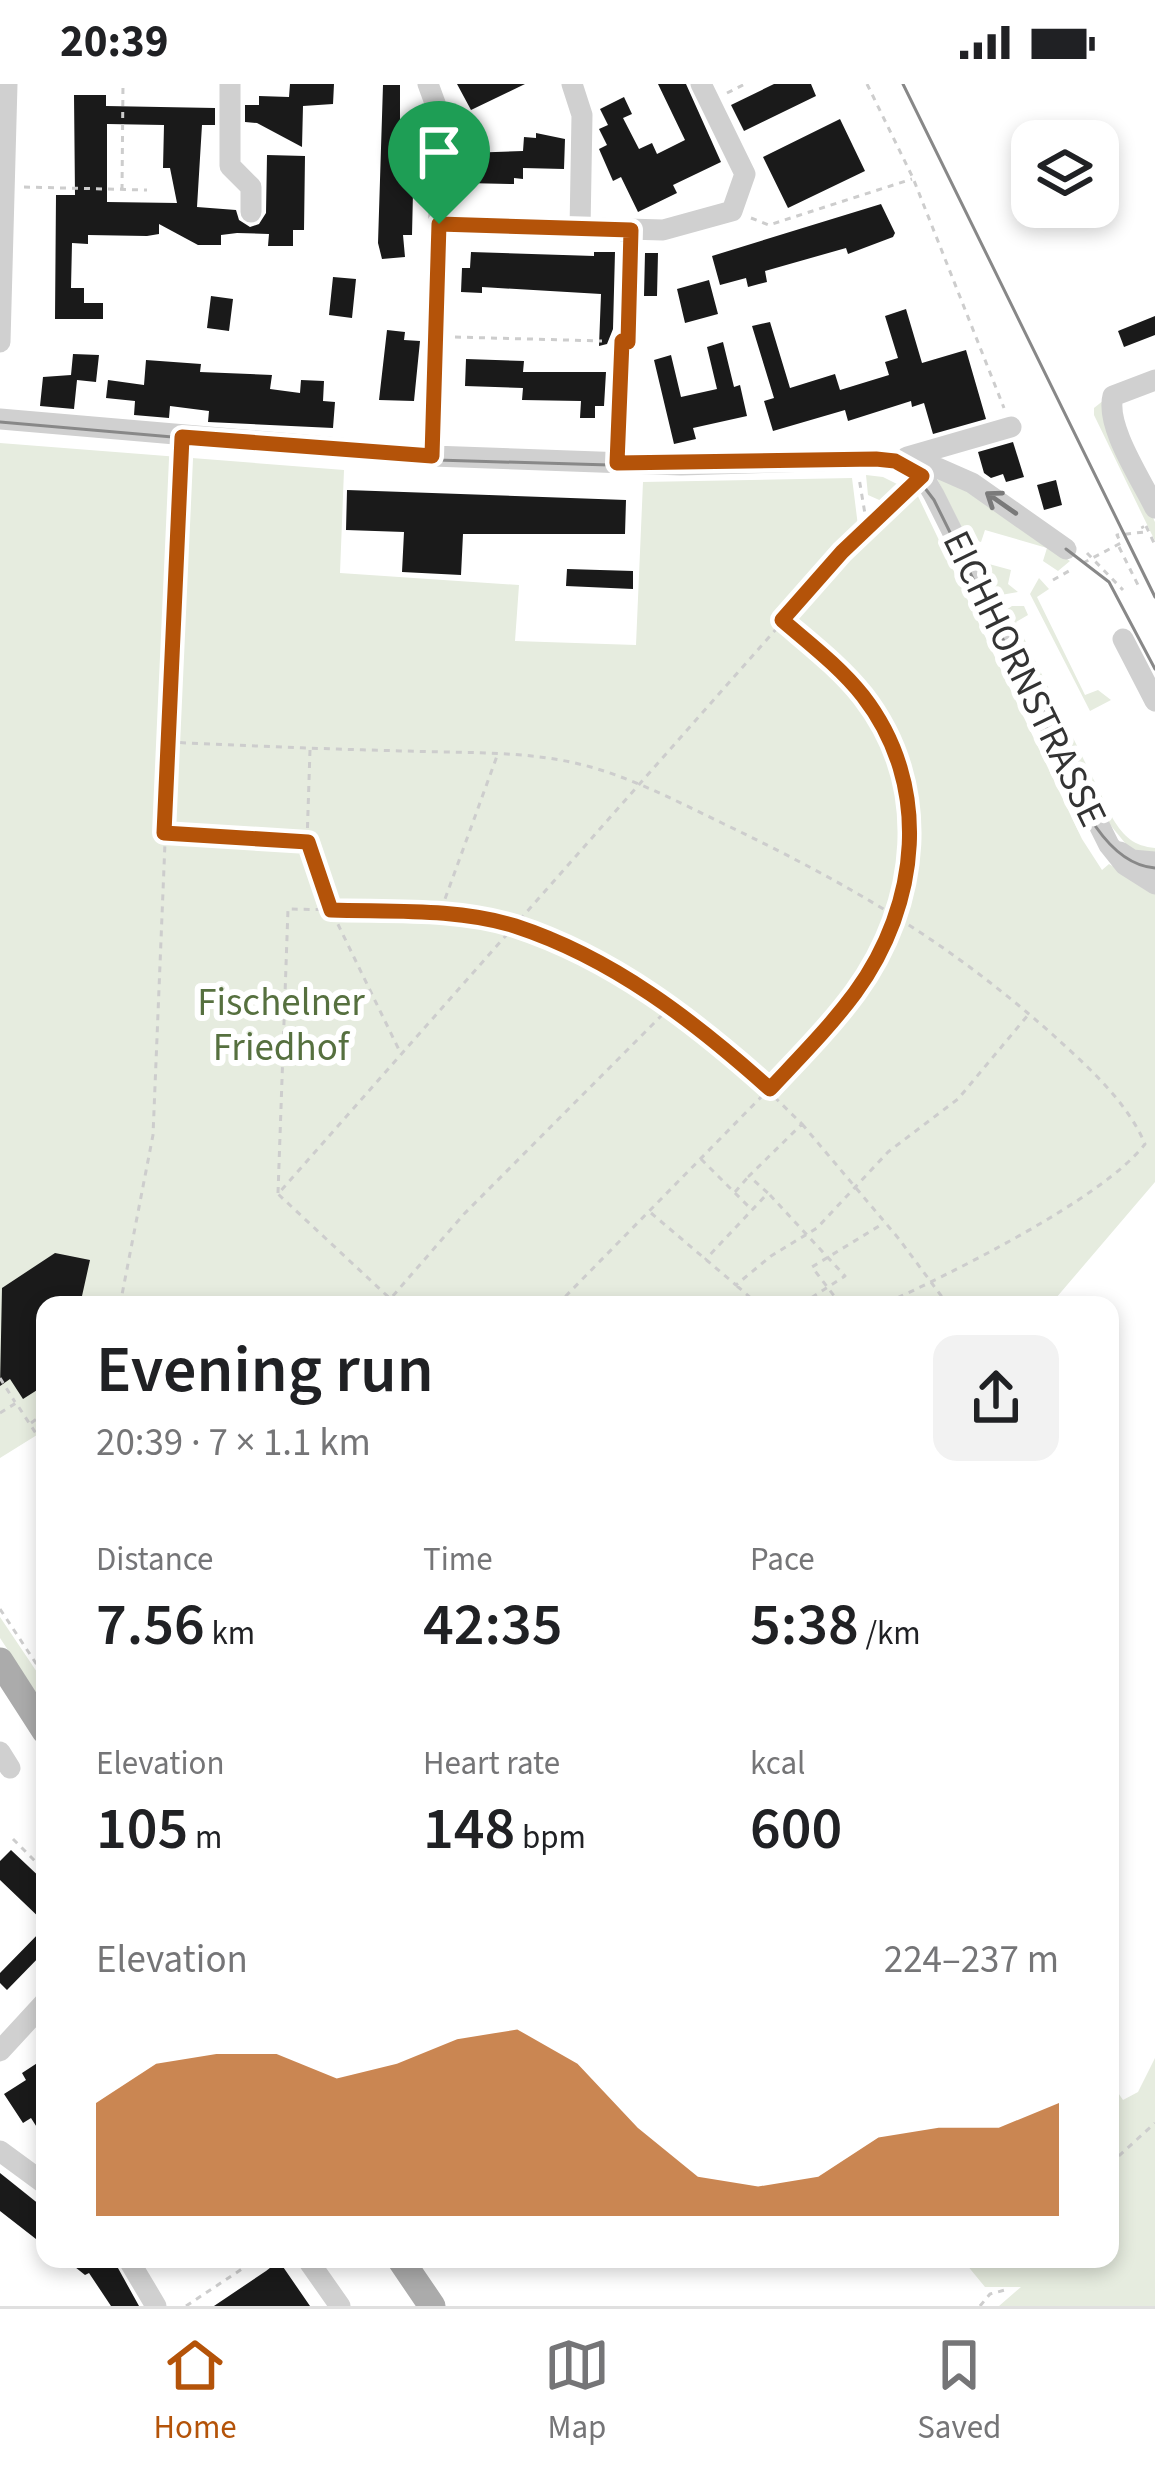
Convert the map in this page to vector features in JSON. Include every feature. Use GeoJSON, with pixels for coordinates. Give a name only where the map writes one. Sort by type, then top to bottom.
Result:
{"type":"FeatureCollection","features":[{"type":"Feature","properties":{"kind":"main road"},"geometry":{"type":"LineString","coordinates":[[0,1661],[36,1717]]}},
{"type":"Feature","properties":{"kind":"main road"},"geometry":{"type":"LineString","coordinates":[[406,2268],[432,2306]]}},
{"type":"Feature","properties":{"kind":"street"},"geometry":{"type":"LineString","coordinates":[[0,342],[7,84]]}},
{"type":"Feature","properties":{"kind":"street"},"geometry":{"type":"LineString","coordinates":[[230,84],[230,166],[251,187],[251,212]]}},
{"type":"Feature","properties":{"kind":"street"},"geometry":{"type":"LineString","coordinates":[[428,84],[440,114],[432,456]]}},
{"type":"Feature","properties":{"kind":"street"},"geometry":{"type":"LineString","coordinates":[[572,84],[582,115],[580,229]]}},
{"type":"Feature","properties":{"kind":"street"},"geometry":{"type":"LineString","coordinates":[[439,224],[631,230],[684,227],[732,211],[745,174],[701,84]]}},
{"type":"Feature","properties":{"kind":"street"},"geometry":{"type":"LineString","coordinates":[[617,463],[631,230]]}},
{"type":"Feature","properties":{"kind":"street"},"geometry":{"type":"LineString","coordinates":[[1155,380],[1113,396],[1110,404],[1116,428],[1155,508]]}},
{"type":"Feature","properties":{"kind":"street"},"geometry":{"type":"LineString","coordinates":[[0,419],[432,456],[617,463],[856,460],[931,465],[953,473],[1066,549]]}},
{"type":"Feature","properties":{"kind":"street"},"geometry":{"type":"LineString","coordinates":[[895,461],[1011,427]]}},
{"type":"Feature","properties":{"kind":"street"},"geometry":{"type":"LineString","coordinates":[[895,461],[922,476]]}},
{"type":"Feature","properties":{"kind":"street","name":"EICHHORNSTRASSE"},"geometry":{"type":"LineString","coordinates":[[922,476],[1109,845]]}},
{"type":"Feature","properties":{"kind":"street"},"geometry":{"type":"LineString","coordinates":[[1124,639],[1155,701]]}},
{"type":"Feature","properties":{"kind":"street"},"geometry":{"type":"LineString","coordinates":[[1109,845],[1132,860],[1155,862]]}},
{"type":"Feature","properties":{"kind":"street"},"geometry":{"type":"LineString","coordinates":[[1109,845],[1125,865],[1155,884]]}},
{"type":"Feature","properties":{"kind":"street"},"geometry":{"type":"LineString","coordinates":[[0,2051],[36,2012]]}},
{"type":"Feature","properties":{"kind":"street"},"geometry":{"type":"LineString","coordinates":[[0,2151],[36,2177]]}},
{"type":"Feature","properties":{"kind":"street"},"geometry":{"type":"LineString","coordinates":[[133,2268],[156,2306]]}},
{"type":"Feature","properties":{"kind":"street"},"geometry":{"type":"LineString","coordinates":[[313,2268],[340,2306]]}},
{"type":"Feature","properties":{"kind":"path"},"geometry":{"type":"LineString","coordinates":[[122,190],[123,84]]}},
{"type":"Feature","properties":{"kind":"path"},"geometry":{"type":"LineString","coordinates":[[867,84],[914,178],[1011,427]]}},
{"type":"Feature","properties":{"kind":"path"},"geometry":{"type":"LineString","coordinates":[[732,211],[769,225],[914,178]]}},
{"type":"Feature","properties":{"kind":"path"},"geometry":{"type":"LineString","coordinates":[[4,187],[147,190]]}},
{"type":"Feature","properties":{"kind":"path"},"geometry":{"type":"LineString","coordinates":[[436,337],[625,342]]}},
{"type":"Feature","properties":{"kind":"path"},"geometry":{"type":"LineString","coordinates":[[122,1296],[153,1136],[182,437]]}},
{"type":"Feature","properties":{"kind":"path"},"geometry":{"type":"LineString","coordinates":[[856,460],[867,526]]}},
{"type":"Feature","properties":{"kind":"path"},"geometry":{"type":"LineString","coordinates":[[278,1194],[782,620],[867,526],[922,476]]}},
{"type":"Feature","properties":{"kind":"path"},"geometry":{"type":"LineString","coordinates":[[1138,587],[1117,536],[1144,532],[1145,524],[1155,545]]}},
{"type":"Feature","properties":{"kind":"path"},"geometry":{"type":"LineString","coordinates":[[1053,580],[1118,545]]}},
{"type":"Feature","properties":{"kind":"path"},"geometry":{"type":"LineString","coordinates":[[566,1296],[770,1089],[856,992],[897,914],[905,884],[910,814],[899,756],[862,694],[782,620]]}},
{"type":"Feature","properties":{"kind":"path"},"geometry":{"type":"LineString","coordinates":[[168,742],[559,760],[639,784],[792,856],[897,914],[954,952],[1088,1065],[1138,1126],[1145,1144],[1136,1156],[1072,1202],[901,1296]]}},
{"type":"Feature","properties":{"kind":"path"},"geometry":{"type":"LineString","coordinates":[[310,748],[308,842],[331,910],[401,1054]]}},
{"type":"Feature","properties":{"kind":"path"},"geometry":{"type":"LineString","coordinates":[[440,914],[498,754]]}},
{"type":"Feature","properties":{"kind":"path"},"geometry":{"type":"LineString","coordinates":[[164,833],[308,842]]}},
{"type":"Feature","properties":{"kind":"path"},"geometry":{"type":"LineString","coordinates":[[387,1296],[278,1194],[288,909],[440,914],[514,926],[630,980],[671,1006],[770,1089],[885,1222],[941,1296]]}},
{"type":"Feature","properties":{"kind":"path"},"geometry":{"type":"LineString","coordinates":[[393,1296],[464,1214],[671,1006]]}},
{"type":"Feature","properties":{"kind":"path"},"geometry":{"type":"LineString","coordinates":[[736,1285],[808,1234],[925,1121],[958,1099],[1029,1013]]}},
{"type":"Feature","properties":{"kind":"path"},"geometry":{"type":"LineString","coordinates":[[735,1192],[802,1124]]}},
{"type":"Feature","properties":{"kind":"path"},"geometry":{"type":"LineString","coordinates":[[700,1157],[752,1210]]}},
{"type":"Feature","properties":{"kind":"path"},"geometry":{"type":"LineString","coordinates":[[749,1176],[845,1276],[814,1296]]}},
{"type":"Feature","properties":{"kind":"path"},"geometry":{"type":"LineString","coordinates":[[705,1260],[768,1193]]}},
{"type":"Feature","properties":{"kind":"path"},"geometry":{"type":"LineString","coordinates":[[649,1210],[749,1296]]}},
{"type":"Feature","properties":{"kind":"path"},"geometry":{"type":"LineString","coordinates":[[834,1296],[812,1267],[885,1222]]}},
{"type":"Feature","properties":{"kind":"path"},"geometry":{"type":"LineString","coordinates":[[0,1378],[36,1433]]}},
{"type":"Feature","properties":{"kind":"path"},"geometry":{"type":"LineString","coordinates":[[0,1413],[16,1402]]}},
{"type":"Feature","properties":{"kind":"path"},"geometry":{"type":"LineString","coordinates":[[30,1424],[36,1420]]}},
{"type":"Feature","properties":{"kind":"path"},"geometry":{"type":"LineString","coordinates":[[0,1609],[36,1663]]}},
{"type":"Feature","properties":{"kind":"path"},"geometry":{"type":"LineString","coordinates":[[13,1839],[36,1862]]}},
{"type":"Feature","properties":{"kind":"path"},"geometry":{"type":"LineString","coordinates":[[1119,2156],[1155,2123]]}},
{"type":"Feature","properties":{"kind":"path"},"geometry":{"type":"LineString","coordinates":[[186,2306],[243,2268]]}},
{"type":"Feature","properties":{"kind":"path"},"geometry":{"type":"LineString","coordinates":[[980,2306],[990,2294],[1005,2290]]}},
{"type":"Feature","properties":{"kind":"green space"},"geometry":{"type":"Polygon","coordinates":[[[1104,400],[1102,413],[1155,522],[1155,541],[1094,415],[1094,408],[1104,400]]]}},
{"type":"Feature","properties":{"kind":"green space","name":"Fischelner Friedhof"},"geometry":{"type":"Polygon","coordinates":[[[0,443],[344,470],[340,573],[519,585],[515,641],[636,645],[643,482],[852,478],[858,526],[837,546],[846,554],[915,490],[1082,839],[1102,870],[1109,864],[1155,892],[1155,1182],[1058,1296],[36,1296],[36,1436],[0,1458],[0,443]]]}},
{"type":"Feature","properties":{"kind":"green space"},"geometry":{"type":"Polygon","coordinates":[[[939,472],[1070,561],[1058,571],[1043,561],[1047,548],[985,530],[981,542],[967,538],[936,477],[939,472]]]}},
{"type":"Feature","properties":{"kind":"green space"},"geometry":{"type":"Polygon","coordinates":[[[866,475],[901,486],[886,503],[868,495],[866,475]]]}},
{"type":"Feature","properties":{"kind":"green space"},"geometry":{"type":"Polygon","coordinates":[[[978,561],[1011,570],[1008,584],[1018,592],[995,596],[978,561]]]}},
{"type":"Feature","properties":{"kind":"green space"},"geometry":{"type":"Polygon","coordinates":[[[1039,578],[1049,589],[1037,597],[1085,695],[1098,690],[1111,700],[1090,711],[1030,594],[1039,578]]]}},
{"type":"Feature","properties":{"kind":"green space"},"geometry":{"type":"Polygon","coordinates":[[[1024,606],[1028,615],[1016,622],[1113,819],[1130,840],[1155,848],[1155,854],[1130,849],[1102,815],[1006,619],[1006,610],[1024,606]]]}},
{"type":"Feature","properties":{"kind":"green space"},"geometry":{"type":"Polygon","coordinates":[[[0,1617],[36,1671],[36,1692],[0,1638],[0,1617]]]}},
{"type":"Feature","properties":{"kind":"green space"},"geometry":{"type":"Polygon","coordinates":[[[1155,2058],[1155,2306],[999,2306],[1021,2287],[985,2287],[969,2268],[1119,2268],[1119,2094],[1123,2100],[1138,2092],[1155,2058]]]}},
{"type":"Feature","properties":{"kind":"building"},"geometry":{"type":"Polygon","coordinates":[[[290,84],[334,84],[333,104],[303,106],[302,147],[257,123],[245,122],[245,105],[259,105],[259,96],[289,97],[290,84]]]}},
{"type":"Feature","properties":{"kind":"building"},"geometry":{"type":"Polygon","coordinates":[[[457,84],[525,84],[471,110],[457,84]]]}},
{"type":"Feature","properties":{"kind":"building"},"geometry":{"type":"Polygon","coordinates":[[[658,84],[686,84],[721,162],[673,185],[677,193],[638,212],[621,177],[613,181],[599,149],[607,145],[599,129],[608,125],[600,109],[624,97],[632,114],[623,118],[639,149],[652,143],[657,154],[685,140],[658,84]]]}},
{"type":"Feature","properties":{"kind":"building"},"geometry":{"type":"Polygon","coordinates":[[[774,84],[811,84],[816,96],[744,131],[731,105],[774,84]]]}},
{"type":"Feature","properties":{"kind":"building"},"geometry":{"type":"Polygon","coordinates":[[[383,85],[400,85],[400,137],[412,137],[414,149],[412,235],[403,235],[405,257],[382,259],[378,243],[383,85]]]}},
{"type":"Feature","properties":{"kind":"building"},"geometry":{"type":"Polygon","coordinates":[[[74,95],[106,95],[106,106],[215,108],[215,125],[202,125],[197,207],[236,210],[239,220],[250,227],[259,224],[266,213],[267,155],[305,156],[304,230],[293,230],[293,246],[268,246],[269,234],[237,233],[221,235],[221,245],[198,245],[159,224],[159,234],[88,235],[88,244],[72,243],[71,288],[84,288],[84,303],[103,303],[103,319],[55,319],[56,195],[75,195],[74,95]],[[107,124],[107,202],[177,203],[170,168],[163,168],[164,125],[107,124]]]}},
{"type":"Feature","properties":{"kind":"building"},"geometry":{"type":"Polygon","coordinates":[[[840,119],[865,171],[788,208],[763,157],[840,119]]]}},
{"type":"Feature","properties":{"kind":"building"},"geometry":{"type":"Polygon","coordinates":[[[536,133],[565,139],[564,169],[523,168],[523,179],[514,178],[514,184],[465,183],[466,153],[523,151],[524,137],[536,138],[536,133]]]}},
{"type":"Feature","properties":{"kind":"building"},"geometry":{"type":"Polygon","coordinates":[[[881,204],[893,237],[848,254],[846,248],[765,271],[767,282],[748,287],[746,278],[720,285],[712,256],[881,204]]]}},
{"type":"Feature","properties":{"kind":"building"},"geometry":{"type":"Polygon","coordinates":[[[471,252],[594,256],[594,252],[615,252],[613,329],[607,344],[599,346],[601,294],[482,287],[482,293],[461,292],[462,268],[470,268],[471,252]]]}},
{"type":"Feature","properties":{"kind":"building"},"geometry":{"type":"Polygon","coordinates":[[[645,253],[658,253],[657,296],[644,296],[645,253]]]}},
{"type":"Feature","properties":{"kind":"building"},"geometry":{"type":"Polygon","coordinates":[[[333,277],[356,279],[352,318],[329,315],[333,277]]]}},
{"type":"Feature","properties":{"kind":"building"},"geometry":{"type":"Polygon","coordinates":[[[709,280],[718,314],[685,323],[677,289],[709,280]]]}},
{"type":"Feature","properties":{"kind":"building"},"geometry":{"type":"Polygon","coordinates":[[[211,296],[233,299],[229,331],[207,328],[211,296]]]}},
{"type":"Feature","properties":{"kind":"building"},"geometry":{"type":"Polygon","coordinates":[[[906,309],[922,363],[966,350],[986,419],[933,434],[924,403],[912,407],[911,401],[848,421],[845,410],[773,431],[764,401],[774,398],[752,326],[770,322],[790,388],[835,374],[840,390],[889,375],[885,362],[898,358],[885,316],[906,309]]]}},
{"type":"Feature","properties":{"kind":"building"},"geometry":{"type":"Polygon","coordinates":[[[1155,316],[1155,335],[1124,347],[1118,331],[1155,316]]]}},
{"type":"Feature","properties":{"kind":"building"},"geometry":{"type":"Polygon","coordinates":[[[387,330],[405,332],[404,340],[420,341],[414,401],[379,400],[387,330]]]}},
{"type":"Feature","properties":{"kind":"building"},"geometry":{"type":"Polygon","coordinates":[[[723,342],[747,416],[693,428],[696,439],[674,444],[654,360],[671,355],[681,397],[717,389],[707,347],[723,342]]]}},
{"type":"Feature","properties":{"kind":"building"},"geometry":{"type":"Polygon","coordinates":[[[73,354],[99,355],[96,382],[77,380],[74,409],[40,406],[43,377],[71,375],[73,354]]]}},
{"type":"Feature","properties":{"kind":"building"},"geometry":{"type":"Polygon","coordinates":[[[466,359],[524,361],[523,372],[606,372],[604,406],[595,406],[595,418],[580,418],[581,401],[522,400],[523,388],[465,386],[466,359]]]}},
{"type":"Feature","properties":{"kind":"building"},"geometry":{"type":"Polygon","coordinates":[[[146,360],[201,364],[200,372],[272,375],[270,389],[300,393],[301,380],[324,381],[323,401],[335,402],[333,428],[208,422],[209,411],[170,406],[169,418],[134,415],[135,401],[106,398],[108,380],[144,385],[146,360]]]}},
{"type":"Feature","properties":{"kind":"building"},"geometry":{"type":"Polygon","coordinates":[[[1013,442],[1024,477],[1006,482],[1003,474],[991,478],[984,473],[978,452],[1013,442]]]}},
{"type":"Feature","properties":{"kind":"building"},"geometry":{"type":"Polygon","coordinates":[[[1056,480],[1062,505],[1044,510],[1037,485],[1056,480]]]}},
{"type":"Feature","properties":{"kind":"building"},"geometry":{"type":"Polygon","coordinates":[[[347,490],[626,500],[625,534],[463,534],[461,575],[402,572],[404,532],[346,530],[347,490]]]}},
{"type":"Feature","properties":{"kind":"building"},"geometry":{"type":"Polygon","coordinates":[[[567,569],[633,571],[633,589],[566,586],[567,569]]]}},
{"type":"Feature","properties":{"kind":"building"},"geometry":{"type":"Polygon","coordinates":[[[55,1253],[90,1260],[82,1296],[36,1296],[36,1391],[23,1399],[10,1379],[0,1386],[2,1288],[55,1253]]]}},
{"type":"Feature","properties":{"kind":"building"},"geometry":{"type":"Polygon","coordinates":[[[11,1850],[36,1874],[36,1914],[0,1880],[0,1861],[11,1850]]]}},
{"type":"Feature","properties":{"kind":"building"},"geometry":{"type":"Polygon","coordinates":[[[36,1936],[36,1960],[7,1990],[0,1983],[0,1973],[36,1936]]]}},
{"type":"Feature","properties":{"kind":"building"},"geometry":{"type":"Polygon","coordinates":[[[36,2064],[36,2126],[31,2118],[23,2123],[4,2094],[26,2080],[22,2073],[36,2064]]]}},
{"type":"Feature","properties":{"kind":"building"},"geometry":{"type":"Polygon","coordinates":[[[0,2173],[36,2202],[36,2239],[0,2211],[0,2173]]]}},
{"type":"Feature","properties":{"kind":"building"},"geometry":{"type":"Polygon","coordinates":[[[76,2268],[118,2268],[139,2306],[111,2306],[89,2273],[76,2268]]]}},
{"type":"Feature","properties":{"kind":"building"},"geometry":{"type":"Polygon","coordinates":[[[284,2268],[310,2306],[214,2306],[266,2271],[284,2268]]]}},
{"type":"Feature","properties":{"kind":"tram line"},"geometry":{"type":"LineString","coordinates":[[903,84],[1155,597]]}},
{"type":"Feature","properties":{"kind":"tram line"},"geometry":{"type":"LineString","coordinates":[[0,422],[437,460],[677,467],[895,464],[915,475],[934,500],[1096,827],[1121,854],[1155,868]]}},
{"type":"Feature","properties":{"kind":"tram line"},"geometry":{"type":"LineString","coordinates":[[1066,549],[1109,582],[1155,669]]}},
{"type":"Feature","properties":{"kind":"route"},"geometry":{"type":"LineString","coordinates":[[439,224],[631,230],[628,342],[622,341],[617,463],[876,459],[895,461],[922,476],[867,526],[782,620],[862,694],[899,756],[910,814],[905,884],[880,953],[856,992],[770,1089],[671,1006],[630,980],[514,926],[440,914],[331,910],[308,842],[164,833],[182,437],[432,456],[439,224]]}}]}
